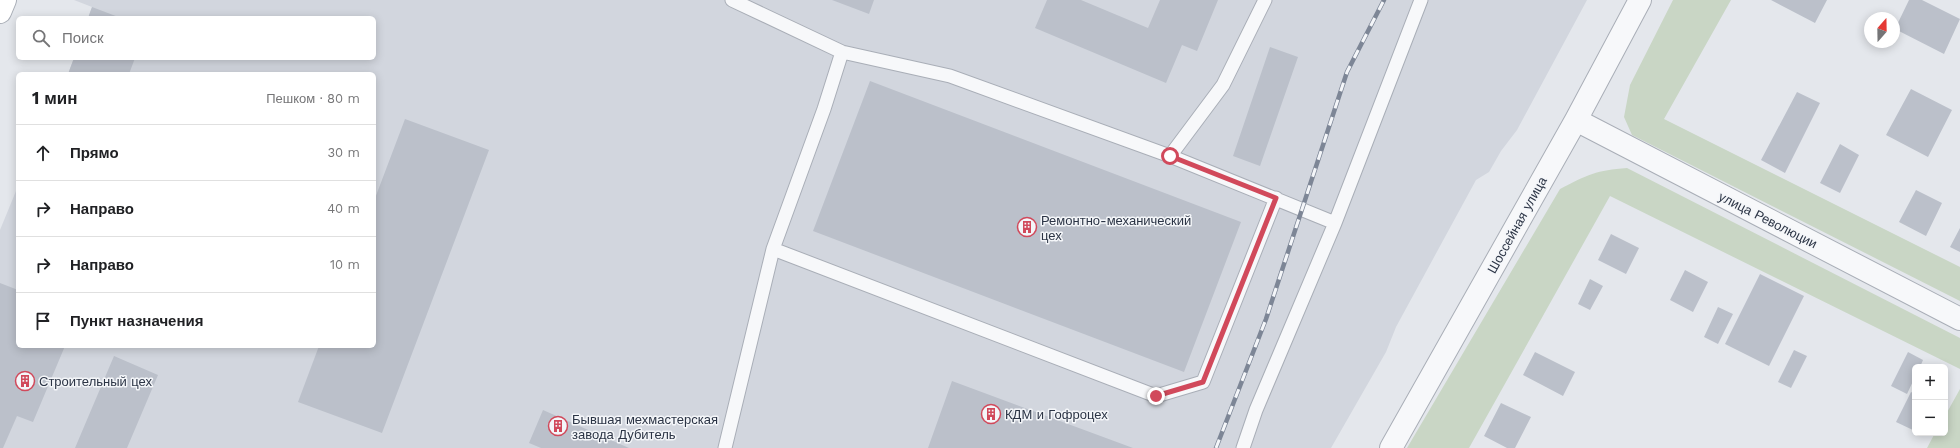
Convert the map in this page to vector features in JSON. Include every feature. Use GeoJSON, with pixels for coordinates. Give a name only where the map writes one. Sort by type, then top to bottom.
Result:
{"type":"FeatureCollection","features":[{"type":"Feature","properties":{"kind":"main road"},"geometry":{"type":"LineString","coordinates":[[0,12],[5,0]]}},
{"type":"Feature","properties":{"kind":"street","name":"Шоссейная улица"},"geometry":{"type":"LineString","coordinates":[[1391,448],[1576,120],[1640,0]]}},
{"type":"Feature","properties":{"kind":"street","name":"улица Революции"},"geometry":{"type":"LineString","coordinates":[[1576,120],[1960,319]]}},
{"type":"Feature","properties":{"kind":"lane"},"geometry":{"type":"LineString","coordinates":[[732,0],[842,52],[950,76],[1170,156],[1276,198],[1334,223]]}},
{"type":"Feature","properties":{"kind":"lane"},"geometry":{"type":"LineString","coordinates":[[1170,156],[1223,85],[1265,0]]}},
{"type":"Feature","properties":{"kind":"lane"},"geometry":{"type":"LineString","coordinates":[[1243,448],[1256,410],[1334,223],[1421,0]]}},
{"type":"Feature","properties":{"kind":"lane"},"geometry":{"type":"LineString","coordinates":[[725,448],[773,249],[824,110],[842,52]]}},
{"type":"Feature","properties":{"kind":"lane"},"geometry":{"type":"LineString","coordinates":[[773,249],[1156,396],[1203,382],[1276,198]]}},
{"type":"Feature","properties":{"kind":"shaded area"},"geometry":{"type":"Polygon","coordinates":[[[74,0],[1587,0],[1517,130],[1501,151],[1489,172],[1476,180],[1396,327],[1386,352],[1331,448],[0,448],[0,230],[16,191],[16,348],[376,348],[376,72],[69,72],[73,60],[376,60],[376,16],[89,16],[92,7],[74,0]]]}},
{"type":"Feature","properties":{"kind":"green space"},"geometry":{"type":"Polygon","coordinates":[[[1673,0],[1731,0],[1664,119],[1960,267],[1960,301],[1632,135],[1624,117],[1630,85],[1673,0]]]}},
{"type":"Feature","properties":{"kind":"green space"},"geometry":{"type":"Polygon","coordinates":[[[1627,168],[1960,338],[1960,369],[1610,196],[1469,448],[1407,448],[1560,189],[1592,174],[1608,170],[1627,168]]]}},
{"type":"Feature","properties":{"kind":"green space"},"geometry":{"type":"Polygon","coordinates":[[[1960,389],[1960,448],[1927,448],[1933,436],[1948,436],[1948,411],[1960,389]]]}},
{"type":"Feature","properties":{"kind":"building"},"geometry":{"type":"Polygon","coordinates":[[[832,0],[874,0],[869,14],[832,0]]]}},
{"type":"Feature","properties":{"kind":"building"},"geometry":{"type":"Polygon","coordinates":[[[1047,0],[1081,0],[1148,28],[1160,0],[1218,0],[1197,51],[1182,45],[1166,83],[1035,28],[1047,0]]]}},
{"type":"Feature","properties":{"kind":"building"},"geometry":{"type":"Polygon","coordinates":[[[1771,0],[1827,0],[1815,23],[1771,0]]]}},
{"type":"Feature","properties":{"kind":"building"},"geometry":{"type":"Polygon","coordinates":[[[1909,0],[1922,0],[1960,19],[1944,54],[1900,32],[1900,19],[1909,0]]]}},
{"type":"Feature","properties":{"kind":"building"},"geometry":{"type":"Polygon","coordinates":[[[92,7],[116,16],[89,16],[92,7]]]}},
{"type":"Feature","properties":{"kind":"building"},"geometry":{"type":"Polygon","coordinates":[[[1270,47],[1298,57],[1260,166],[1233,156],[1270,47]]]}},
{"type":"Feature","properties":{"kind":"building"},"geometry":{"type":"Polygon","coordinates":[[[73,60],[134,60],[130,72],[69,72],[73,60]]]}},
{"type":"Feature","properties":{"kind":"building","name":"Ремонтно-механический цех"},"geometry":{"type":"Polygon","coordinates":[[[870,81],[1241,222],[1184,372],[813,231],[870,81]]]}},
{"type":"Feature","properties":{"kind":"building"},"geometry":{"type":"Polygon","coordinates":[[[1911,89],[1952,110],[1928,157],[1886,135],[1911,89]]]}},
{"type":"Feature","properties":{"kind":"building"},"geometry":{"type":"Polygon","coordinates":[[[1797,92],[1820,103],[1785,173],[1761,160],[1797,92]]]}},
{"type":"Feature","properties":{"kind":"building"},"geometry":{"type":"Polygon","coordinates":[[[405,119],[489,150],[382,433],[298,402],[318,348],[376,348],[376,196],[405,119]]]}},
{"type":"Feature","properties":{"kind":"building"},"geometry":{"type":"Polygon","coordinates":[[[1840,144],[1859,155],[1840,193],[1820,183],[1840,144]]]}},
{"type":"Feature","properties":{"kind":"building"},"geometry":{"type":"Polygon","coordinates":[[[1916,190],[1942,203],[1926,236],[1899,222],[1916,190]]]}},
{"type":"Feature","properties":{"kind":"building"},"geometry":{"type":"Polygon","coordinates":[[[1960,228],[1960,252],[1950,247],[1960,228]]]}},
{"type":"Feature","properties":{"kind":"building"},"geometry":{"type":"Polygon","coordinates":[[[1611,234],[1639,248],[1626,274],[1598,260],[1611,234]]]}},
{"type":"Feature","properties":{"kind":"building"},"geometry":{"type":"Polygon","coordinates":[[[1685,270],[1708,282],[1693,312],[1670,300],[1685,270]]]}},
{"type":"Feature","properties":{"kind":"building"},"geometry":{"type":"Polygon","coordinates":[[[1760,274],[1804,296],[1769,366],[1725,344],[1760,274]]]}},
{"type":"Feature","properties":{"kind":"building"},"geometry":{"type":"Polygon","coordinates":[[[1590,279],[1603,286],[1590,310],[1578,304],[1590,279]]]}},
{"type":"Feature","properties":{"kind":"building","name":"Строительный цех"},"geometry":{"type":"Polygon","coordinates":[[[0,283],[16,289],[16,348],[64,348],[33,422],[17,416],[3,448],[0,448],[0,283]]]}},
{"type":"Feature","properties":{"kind":"building"},"geometry":{"type":"Polygon","coordinates":[[[1718,307],[1733,314],[1718,344],[1704,337],[1718,307]]]}},
{"type":"Feature","properties":{"kind":"building"},"geometry":{"type":"Polygon","coordinates":[[[1794,350],[1807,356],[1791,388],[1778,382],[1794,350]]]}},
{"type":"Feature","properties":{"kind":"building"},"geometry":{"type":"Polygon","coordinates":[[[1535,352],[1575,372],[1563,396],[1523,375],[1535,352]]]}},
{"type":"Feature","properties":{"kind":"building"},"geometry":{"type":"Polygon","coordinates":[[[1908,352],[1923,360],[1921,364],[1912,364],[1912,383],[1907,394],[1891,386],[1908,352]]]}},
{"type":"Feature","properties":{"kind":"building"},"geometry":{"type":"Polygon","coordinates":[[[114,356],[158,375],[127,448],[75,448],[114,356]]]}},
{"type":"Feature","properties":{"kind":"building","name":"КДМ и Гофроцех"},"geometry":{"type":"Polygon","coordinates":[[[952,381],[1133,448],[928,448],[952,381]]]}},
{"type":"Feature","properties":{"kind":"building"},"geometry":{"type":"Polygon","coordinates":[[[1911,392],[1912,392],[1912,430],[1896,422],[1911,392]]]}},
{"type":"Feature","properties":{"kind":"building"},"geometry":{"type":"Polygon","coordinates":[[[1501,403],[1531,417],[1515,448],[1507,448],[1484,436],[1501,403]]]}},
{"type":"Feature","properties":{"kind":"building","name":"Бывшая мехмастерская завода Дубитель"},"geometry":{"type":"Polygon","coordinates":[[[543,410],[629,448],[541,448],[529,443],[543,410]]]}},
{"type":"Feature","properties":{"kind":"railway"},"geometry":{"type":"LineString","coordinates":[[1216,448],[1266,319],[1347,72],[1384,0]]}},
{"type":"Feature","properties":{"kind":"place","name":"Ремонтно-механический цех"},"geometry":{"type":"Point","coordinates":[1027,227]}},
{"type":"Feature","properties":{"kind":"place","name":"Строительный цех"},"geometry":{"type":"Point","coordinates":[25,381]}},
{"type":"Feature","properties":{"kind":"place","name":"КДМ и Гофроцех"},"geometry":{"type":"Point","coordinates":[991,414]}},
{"type":"Feature","properties":{"kind":"place","name":"Бывшая мехмастерская завода Дубитель"},"geometry":{"type":"Point","coordinates":[558,426]}},
{"type":"Feature","properties":{"kind":"route"},"geometry":{"type":"LineString","coordinates":[[1156,396],[1203,382],[1276,198],[1170,156]]}}]}
